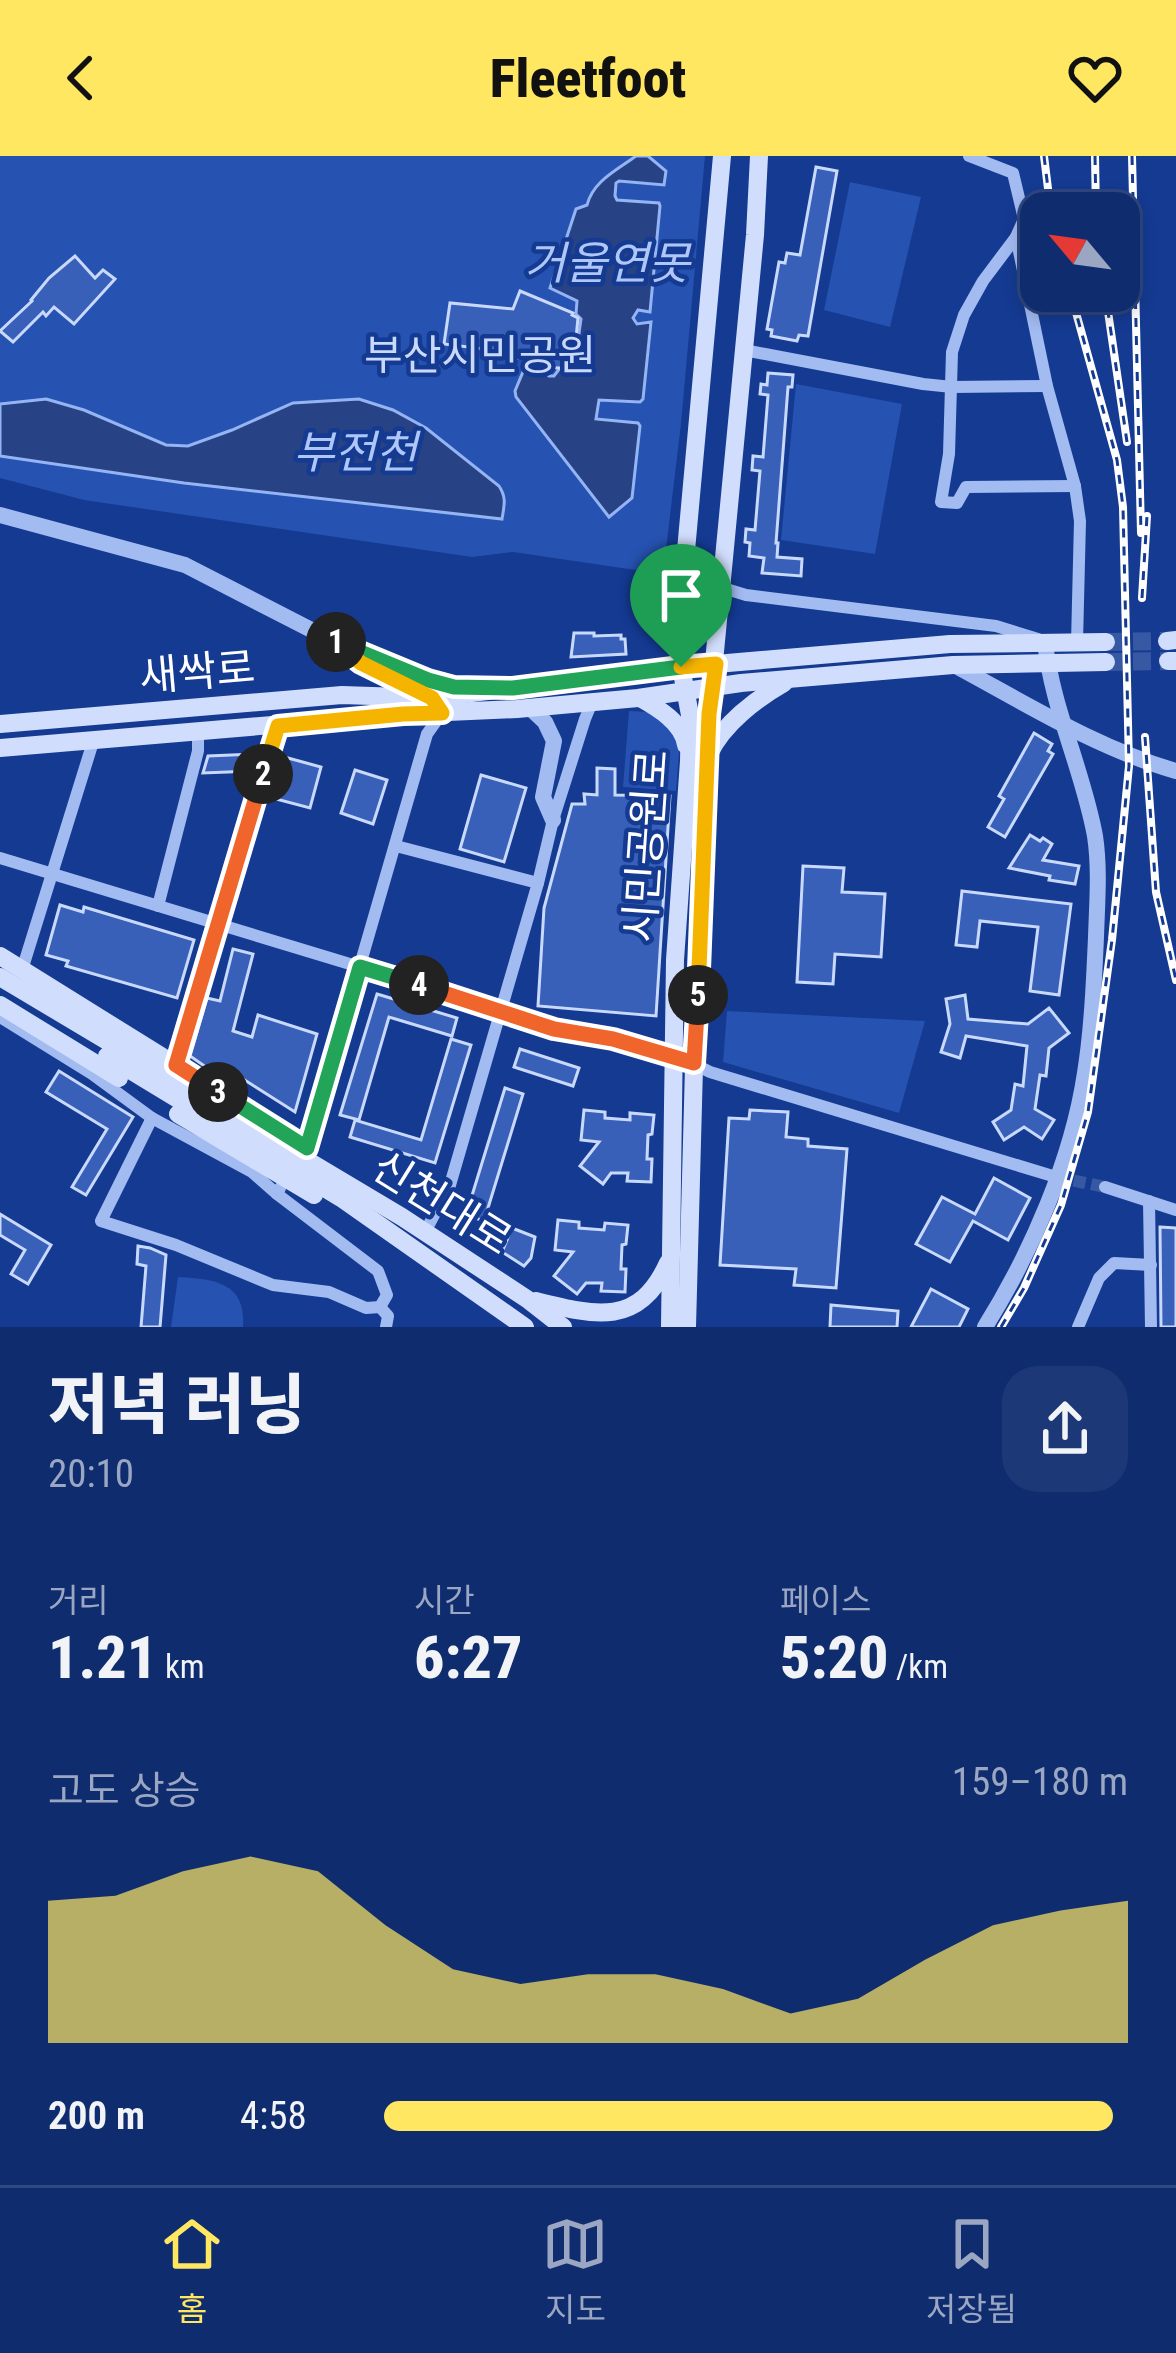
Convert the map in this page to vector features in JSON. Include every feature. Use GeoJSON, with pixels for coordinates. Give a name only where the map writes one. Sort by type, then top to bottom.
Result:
{"type":"FeatureCollection","features":[{"type":"Feature","properties":{"kind":"main road","name":"시민공원로"},"geometry":{"type":"LineString","coordinates":[[687,1327],[701,962],[698,759],[681,667],[680,627],[722,156]]}},
{"type":"Feature","properties":{"kind":"main road","name":"시민공원로"},"geometry":{"type":"LineString","coordinates":[[670,1327],[675,961],[698,759],[714,686],[759,156]]}},
{"type":"Feature","properties":{"kind":"main road","name":"새싹로"},"geometry":{"type":"LineString","coordinates":[[0,724],[342,695],[437,705],[530,708],[792,679],[953,665],[1047,663],[1106,652],[1077,642],[950,644],[681,667],[513,688],[437,705],[403,714],[0,748]]}},
{"type":"Feature","properties":{"kind":"main road"},"geometry":{"type":"LineString","coordinates":[[638,698],[653,705],[685,735],[698,759],[743,712],[792,679]]}},
{"type":"Feature","properties":{"kind":"main road"},"geometry":{"type":"LineString","coordinates":[[0,956],[361,1183],[397,1226]]}},
{"type":"Feature","properties":{"kind":"main road"},"geometry":{"type":"LineString","coordinates":[[0,977],[279,1151]]}},
{"type":"Feature","properties":{"kind":"main road"},"geometry":{"type":"LineString","coordinates":[[0,991],[279,1151]]}},
{"type":"Feature","properties":{"kind":"main road"},"geometry":{"type":"LineString","coordinates":[[0,1005],[281,1186],[397,1226]]}},
{"type":"Feature","properties":{"kind":"main road","name":"신천대로"},"geometry":{"type":"LineString","coordinates":[[279,1151],[397,1226],[525,1327]]}},
{"type":"Feature","properties":{"kind":"main road","name":"신천대로"},"geometry":{"type":"LineString","coordinates":[[397,1226],[425,1232],[563,1327]]}},
{"type":"Feature","properties":{"kind":"main road"},"geometry":{"type":"LineString","coordinates":[[527,1299],[585,1313],[626,1311],[657,1288],[672,1253]]}},
{"type":"Feature","properties":{"kind":"main road"},"geometry":{"type":"LineString","coordinates":[[688,1292],[699,1327]]}},
{"type":"Feature","properties":{"kind":"street"},"geometry":{"type":"LineString","coordinates":[[969,156],[1013,173],[1024,219],[964,315],[952,352],[950,454],[940,502],[957,503],[966,487],[1075,486]]}},
{"type":"Feature","properties":{"kind":"street"},"geometry":{"type":"LineString","coordinates":[[1016,237],[1047,386],[1075,486],[1080,521],[1077,642]]}},
{"type":"Feature","properties":{"kind":"street"},"geometry":{"type":"LineString","coordinates":[[744,350],[923,384],[1047,386]]}},
{"type":"Feature","properties":{"kind":"street"},"geometry":{"type":"LineString","coordinates":[[0,515],[185,565],[332,640],[441,683],[513,688]]}},
{"type":"Feature","properties":{"kind":"street","name":"새싹로"},"geometry":{"type":"LineString","coordinates":[[723,588],[746,595],[996,626],[1045,642]]}},
{"type":"Feature","properties":{"kind":"street"},"geometry":{"type":"LineString","coordinates":[[307,1148],[437,705],[361,663],[332,640]]}},
{"type":"Feature","properties":{"kind":"street"},"geometry":{"type":"LineString","coordinates":[[985,1327],[1027,1254],[1074,1125],[1085,1074],[1095,977],[1095,839],[1049,679],[1045,642]]}},
{"type":"Feature","properties":{"kind":"street"},"geometry":{"type":"LineString","coordinates":[[342,695],[366,678],[361,663]]}},
{"type":"Feature","properties":{"kind":"street"},"geometry":{"type":"LineString","coordinates":[[953,665],[1064,723],[1175,771],[1176,790]]}},
{"type":"Feature","properties":{"kind":"street"},"geometry":{"type":"LineString","coordinates":[[425,1232],[450,1185],[593,700]]}},
{"type":"Feature","properties":{"kind":"street"},"geometry":{"type":"LineString","coordinates":[[530,708],[545,722],[554,741],[543,797],[554,820]]}},
{"type":"Feature","properties":{"kind":"street"},"geometry":{"type":"LineString","coordinates":[[176,1065],[278,726]]}},
{"type":"Feature","properties":{"kind":"street"},"geometry":{"type":"LineString","coordinates":[[158,906],[198,752],[198,733]]}},
{"type":"Feature","properties":{"kind":"street"},"geometry":{"type":"LineString","coordinates":[[22,970],[93,742]]}},
{"type":"Feature","properties":{"kind":"street"},"geometry":{"type":"LineString","coordinates":[[396,846],[538,883]]}},
{"type":"Feature","properties":{"kind":"street"},"geometry":{"type":"LineString","coordinates":[[0,858],[554,1029],[674,1055],[710,1072],[1056,1177]]}},
{"type":"Feature","properties":{"kind":"street"},"geometry":{"type":"LineString","coordinates":[[0,1018],[92,1074],[152,1118],[281,1186],[378,1271],[387,1295],[380,1307]]}},
{"type":"Feature","properties":{"kind":"street"},"geometry":{"type":"LineString","coordinates":[[152,1118],[101,1221],[176,1245],[273,1285],[329,1292],[366,1308],[380,1307]]}},
{"type":"Feature","properties":{"kind":"street"},"geometry":{"type":"LineString","coordinates":[[1106,1187],[1176,1210]]}},
{"type":"Feature","properties":{"kind":"street"},"geometry":{"type":"LineString","coordinates":[[1149,1202],[1151,1327]]}},
{"type":"Feature","properties":{"kind":"street"},"geometry":{"type":"LineString","coordinates":[[1078,1327],[1099,1278],[1114,1262],[1151,1265]]}},
{"type":"Feature","properties":{"kind":"street"},"geometry":{"type":"LineString","coordinates":[[497,1305],[510,1327]]}},
{"type":"Feature","properties":{"kind":"street"},"geometry":{"type":"LineString","coordinates":[[380,1307],[388,1316],[386,1327]]}},
{"type":"Feature","properties":{"kind":"green space","name":"부산시민공원"},"geometry":{"type":"Polygon","coordinates":[[[0,156],[705,156],[663,574],[513,552],[472,557],[84,500],[0,478],[0,156]]]}},
{"type":"Feature","properties":{"kind":"green space"},"geometry":{"type":"Polygon","coordinates":[[[850,182],[921,197],[890,327],[824,310],[850,182]]]}},
{"type":"Feature","properties":{"kind":"green space"},"geometry":{"type":"Polygon","coordinates":[[[796,384],[902,404],[875,554],[781,540],[796,384]]]}},
{"type":"Feature","properties":{"kind":"green space"},"geometry":{"type":"Polygon","coordinates":[[[629,711],[651,712],[680,739],[676,791],[623,787],[629,711]]]}},
{"type":"Feature","properties":{"kind":"green space"},"geometry":{"type":"Polygon","coordinates":[[[727,1011],[925,1021],[899,1113],[723,1062],[727,1011]]]}},
{"type":"Feature","properties":{"kind":"green space"},"geometry":{"type":"Polygon","coordinates":[[[178,1277],[215,1282],[233,1292],[243,1312],[243,1327],[171,1327],[178,1277]]]}},
{"type":"Feature","properties":{"kind":"water","name":"거울연못"},"geometry":{"type":"Polygon","coordinates":[[[636,156],[648,156],[666,171],[664,185],[616,183],[617,200],[660,206],[650,312],[638,310],[633,318],[637,324],[651,322],[643,399],[599,400],[596,419],[640,426],[632,498],[609,517],[515,391],[528,360],[544,362],[543,370],[549,376],[560,368],[574,369],[581,319],[576,314],[577,301],[550,288],[576,209],[587,205],[600,183],[636,156]]]}},
{"type":"Feature","properties":{"kind":"water","name":"부전천"},"geometry":{"type":"Polygon","coordinates":[[[46,399],[166,445],[188,446],[293,403],[359,399],[426,428],[499,486],[504,498],[502,519],[184,483],[0,456],[0,404],[46,399]]]}},
{"type":"Feature","properties":{"kind":"building"},"geometry":{"type":"Polygon","coordinates":[[[816,167],[837,171],[808,336],[799,335],[797,341],[771,336],[772,330],[767,329],[779,262],[785,263],[787,253],[800,255],[816,167]]]}},
{"type":"Feature","properties":{"kind":"building"},"geometry":{"type":"Polygon","coordinates":[[[75,256],[95,278],[103,270],[115,279],[74,324],[54,307],[13,342],[0,331],[49,278],[75,256]]]}},
{"type":"Feature","properties":{"kind":"building"},"geometry":{"type":"Polygon","coordinates":[[[520,291],[578,318],[573,369],[499,356],[500,351],[444,344],[450,303],[513,309],[520,291]]]}},
{"type":"Feature","properties":{"kind":"building"},"geometry":{"type":"Polygon","coordinates":[[[768,373],[793,375],[792,387],[788,387],[776,543],[777,557],[802,559],[801,576],[762,573],[764,558],[749,556],[750,543],[745,542],[746,529],[755,530],[760,471],[752,470],[753,456],[763,457],[768,395],[760,394],[768,373]]]}},
{"type":"Feature","properties":{"kind":"building"},"geometry":{"type":"Polygon","coordinates":[[[574,633],[621,635],[626,654],[571,657],[574,633]]]}},
{"type":"Feature","properties":{"kind":"building"},"geometry":{"type":"Polygon","coordinates":[[[1034,733],[1052,744],[1048,751],[1053,754],[1005,837],[988,827],[1004,799],[999,796],[1034,733]]]}},
{"type":"Feature","properties":{"kind":"building"},"geometry":{"type":"Polygon","coordinates":[[[254,754],[253,771],[203,773],[208,756],[254,754]]]}},
{"type":"Feature","properties":{"kind":"building"},"geometry":{"type":"Polygon","coordinates":[[[288,758],[321,767],[310,808],[276,799],[288,758]]]}},
{"type":"Feature","properties":{"kind":"building"},"geometry":{"type":"Polygon","coordinates":[[[597,768],[615,769],[615,795],[670,796],[656,1016],[538,1006],[544,908],[572,804],[585,804],[584,794],[597,795],[597,768]]]}},
{"type":"Feature","properties":{"kind":"building"},"geometry":{"type":"Polygon","coordinates":[[[355,770],[387,780],[373,824],[341,813],[355,770]]]}},
{"type":"Feature","properties":{"kind":"building"},"geometry":{"type":"Polygon","coordinates":[[[481,775],[526,788],[504,862],[460,849],[481,775]]]}},
{"type":"Feature","properties":{"kind":"building"},"geometry":{"type":"Polygon","coordinates":[[[1030,835],[1052,844],[1043,860],[1079,866],[1075,884],[1009,868],[1030,835]]]}},
{"type":"Feature","properties":{"kind":"building"},"geometry":{"type":"Polygon","coordinates":[[[803,866],[844,868],[842,892],[885,894],[881,957],[835,954],[833,984],[797,982],[803,866]]]}},
{"type":"Feature","properties":{"kind":"building"},"geometry":{"type":"Polygon","coordinates":[[[962,891],[1071,904],[1059,995],[1030,991],[1038,927],[980,921],[977,947],[956,945],[962,891]]]}},
{"type":"Feature","properties":{"kind":"building"},"geometry":{"type":"Polygon","coordinates":[[[60,905],[83,912],[84,907],[194,940],[177,998],[66,966],[68,961],[46,955],[60,905]]]}},
{"type":"Feature","properties":{"kind":"building"},"geometry":{"type":"Polygon","coordinates":[[[233,949],[253,954],[233,1031],[252,1037],[258,1015],[317,1034],[295,1112],[229,1070],[226,1081],[190,1056],[207,998],[220,1001],[233,949]]]}},
{"type":"Feature","properties":{"kind":"building"},"geometry":{"type":"Polygon","coordinates":[[[377,994],[457,1018],[452,1036],[389,1017],[359,1120],[340,1115],[377,994]]]}},
{"type":"Feature","properties":{"kind":"building"},"geometry":{"type":"Polygon","coordinates":[[[965,995],[968,1019],[1028,1024],[1049,1008],[1069,1033],[1049,1048],[1046,1076],[1040,1075],[1035,1109],[1054,1120],[1042,1139],[1024,1127],[1004,1140],[993,1122],[1011,1110],[1015,1084],[1023,1086],[1027,1046],[966,1036],[960,1058],[941,1052],[950,1024],[946,999],[965,995]]]}},
{"type":"Feature","properties":{"kind":"building"},"geometry":{"type":"Polygon","coordinates":[[[451,1039],[471,1045],[435,1163],[350,1137],[355,1120],[421,1140],[451,1039]]]}},
{"type":"Feature","properties":{"kind":"building"},"geometry":{"type":"Polygon","coordinates":[[[520,1049],[579,1068],[573,1086],[514,1067],[520,1049]]]}},
{"type":"Feature","properties":{"kind":"building"},"geometry":{"type":"Polygon","coordinates":[[[59,1071],[133,1117],[86,1195],[72,1187],[107,1129],[46,1092],[59,1071]]]}},
{"type":"Feature","properties":{"kind":"building"},"geometry":{"type":"Polygon","coordinates":[[[505,1088],[523,1094],[484,1221],[466,1215],[505,1088]]]}},
{"type":"Feature","properties":{"kind":"building"},"geometry":{"type":"Polygon","coordinates":[[[584,1110],[630,1120],[630,1113],[654,1115],[648,1135],[651,1182],[627,1181],[628,1173],[611,1173],[603,1184],[580,1166],[599,1142],[581,1140],[584,1110]]]}},
{"type":"Feature","properties":{"kind":"building"},"geometry":{"type":"Polygon","coordinates":[[[750,1110],[788,1112],[786,1137],[808,1139],[808,1146],[847,1149],[836,1288],[794,1285],[796,1269],[720,1265],[729,1118],[749,1119],[750,1110]]]}},
{"type":"Feature","properties":{"kind":"building"},"geometry":{"type":"Polygon","coordinates":[[[994,1178],[1030,1198],[1008,1240],[973,1221],[950,1262],[916,1244],[942,1197],[975,1214],[994,1178]]]}},
{"type":"Feature","properties":{"kind":"building"},"geometry":{"type":"Polygon","coordinates":[[[0,1214],[51,1245],[28,1284],[11,1274],[25,1250],[0,1235],[0,1214]]]}},
{"type":"Feature","properties":{"kind":"building"},"geometry":{"type":"Polygon","coordinates":[[[558,1220],[604,1230],[605,1223],[628,1225],[622,1245],[625,1292],[601,1291],[602,1283],[586,1283],[577,1294],[554,1276],[573,1252],[555,1250],[558,1220]]]}},
{"type":"Feature","properties":{"kind":"building"},"geometry":{"type":"Polygon","coordinates":[[[1160,1227],[1176,1228],[1176,1327],[1161,1327],[1160,1227]]]}},
{"type":"Feature","properties":{"kind":"building"},"geometry":{"type":"Polygon","coordinates":[[[512,1228],[535,1237],[531,1258],[524,1266],[502,1252],[512,1228]]]}},
{"type":"Feature","properties":{"kind":"building"},"geometry":{"type":"Polygon","coordinates":[[[138,1246],[166,1255],[160,1327],[141,1327],[146,1266],[137,1264],[138,1246]]]}},
{"type":"Feature","properties":{"kind":"building"},"geometry":{"type":"Polygon","coordinates":[[[931,1289],[968,1309],[959,1327],[911,1327],[931,1289]]]}},
{"type":"Feature","properties":{"kind":"building"},"geometry":{"type":"Polygon","coordinates":[[[831,1305],[898,1311],[897,1327],[830,1327],[831,1305]]]}},
{"type":"Feature","properties":{"kind":"tunnel"},"geometry":{"type":"LineString","coordinates":[[1106,642],[1167,641]]}},
{"type":"Feature","properties":{"kind":"tunnel"},"geometry":{"type":"LineString","coordinates":[[1106,662],[1168,661]]}},
{"type":"Feature","properties":{"kind":"tunnel"},"geometry":{"type":"LineString","coordinates":[[1056,1177],[1105,1187]]}},
{"type":"Feature","properties":{"kind":"railway"},"geometry":{"type":"LineString","coordinates":[[1044,156],[1048,192]]}},
{"type":"Feature","properties":{"kind":"railway"},"geometry":{"type":"LineString","coordinates":[[1095,156],[1096,192]]}},
{"type":"Feature","properties":{"kind":"railway"},"geometry":{"type":"LineString","coordinates":[[1132,156],[1141,533]]}},
{"type":"Feature","properties":{"kind":"railway"},"geometry":{"type":"LineString","coordinates":[[1001,1327],[1061,1205],[1088,1112],[1129,766],[1123,507],[1117,460],[1076,312]]}},
{"type":"Feature","properties":{"kind":"railway"},"geometry":{"type":"LineString","coordinates":[[1108,312],[1127,442]]}},
{"type":"Feature","properties":{"kind":"railway"},"geometry":{"type":"LineString","coordinates":[[1142,598],[1147,516]]}},
{"type":"Feature","properties":{"kind":"railway"},"geometry":{"type":"LineString","coordinates":[[1145,737],[1156,892],[1176,980]]}},
{"type":"Feature","properties":{"kind":"route"},"geometry":{"type":"LineString","coordinates":[[332,640],[454,687],[513,688],[681,667],[716,664],[709,714],[694,1063],[613,1039],[554,1029],[360,967],[307,1148],[176,1065],[278,726],[442,713],[432,698],[361,663],[332,640]]}}]}
